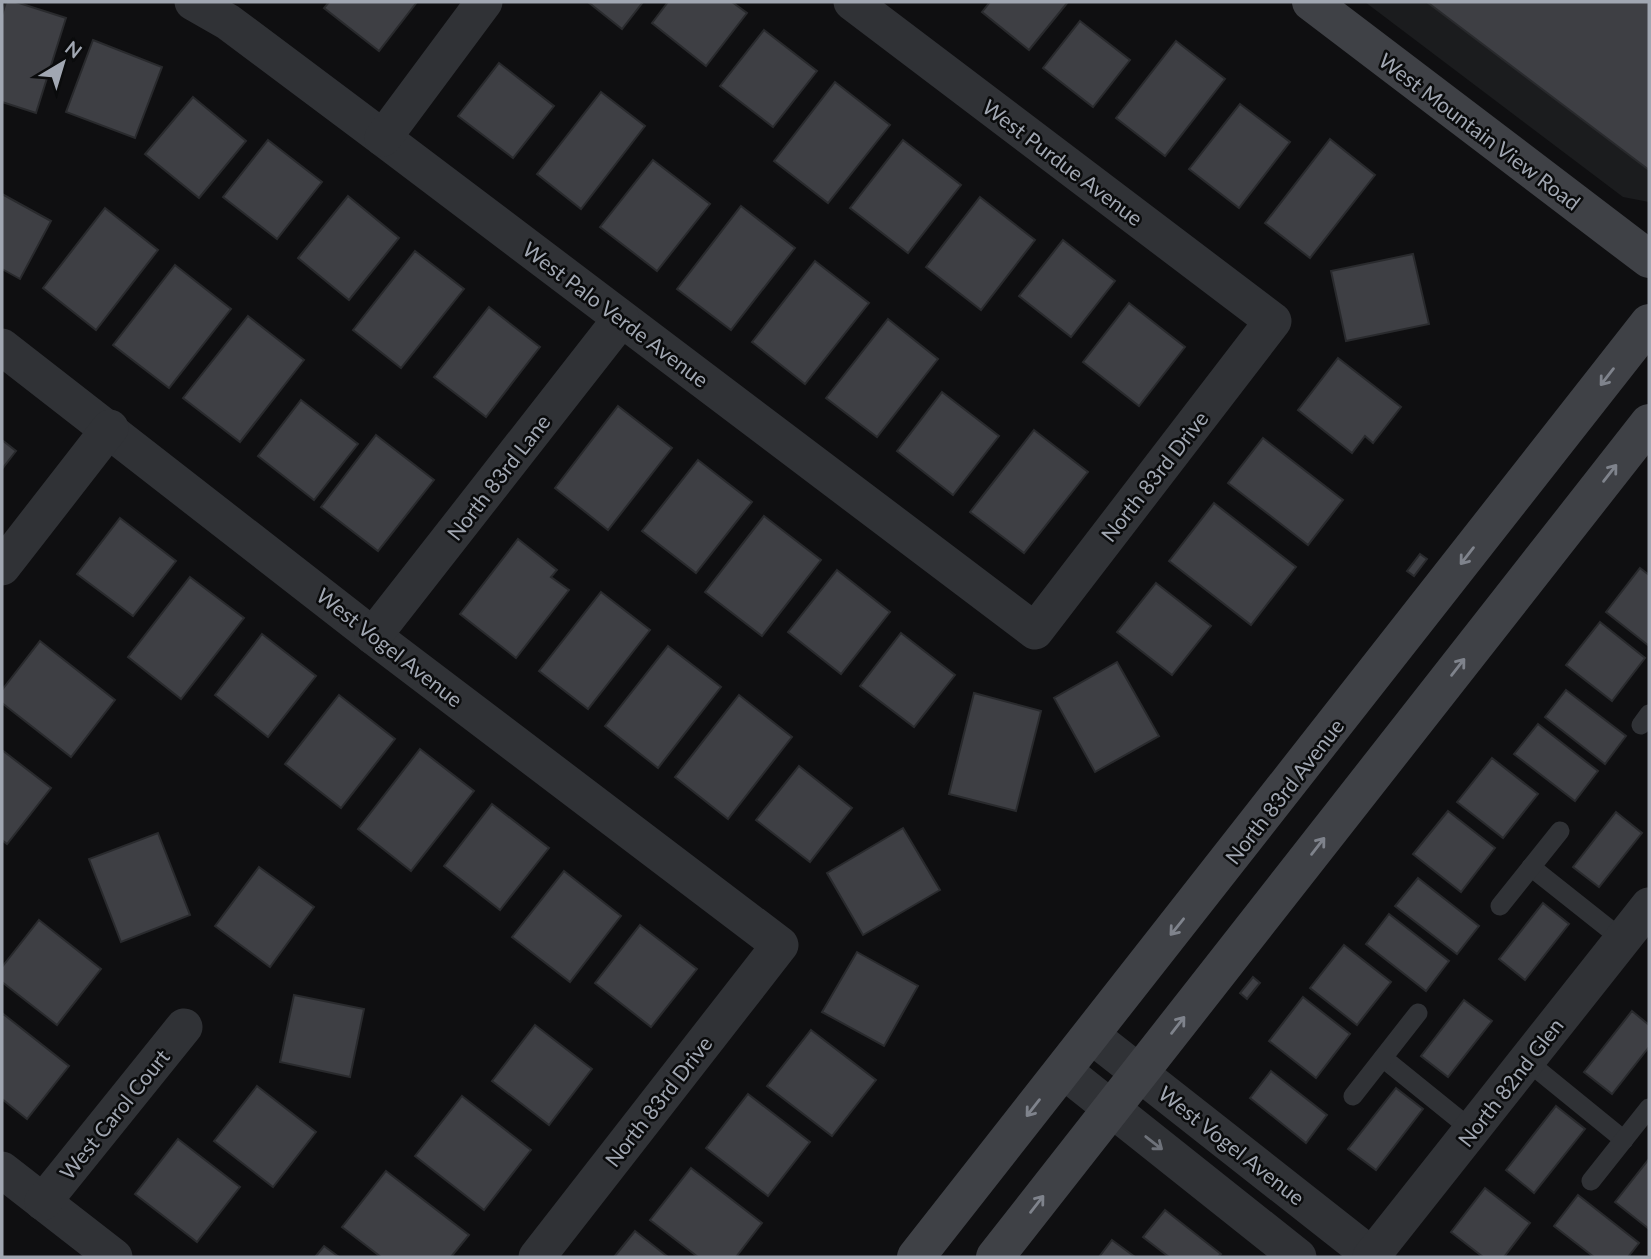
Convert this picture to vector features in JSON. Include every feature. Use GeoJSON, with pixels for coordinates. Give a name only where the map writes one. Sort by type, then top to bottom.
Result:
{"type":"FeatureCollection","features":[{"type":"Feature","properties":{"kind":"main road","name":"West Mountain View Road"},"geometry":{"type":"LineString","coordinates":[[1311,2],[1649,259]]}},
{"type":"Feature","properties":{"kind":"main road","name":"North 83rd Avenue"},"geometry":{"type":"LineString","coordinates":[[916,1257],[1649,323]]}},
{"type":"Feature","properties":{"kind":"main road"},"geometry":{"type":"LineString","coordinates":[[995,1257],[1649,423]]}},
{"type":"Feature","properties":{"kind":"street","name":"West Palo Verde Avenue"},"geometry":{"type":"LineString","coordinates":[[193,2],[228,22],[1035,631]]}},
{"type":"Feature","properties":{"kind":"street"},"geometry":{"type":"LineString","coordinates":[[383,138],[484,2]]}},
{"type":"Feature","properties":{"kind":"street","name":"West Purdue Avenue"},"geometry":{"type":"LineString","coordinates":[[852,2],[1273,321]]}},
{"type":"Feature","properties":{"kind":"street","name":"North 83rd Lane"},"geometry":{"type":"LineString","coordinates":[[373,636],[621,318]]}},
{"type":"Feature","properties":{"kind":"street","name":"North 83rd Drive"},"geometry":{"type":"LineString","coordinates":[[1035,631],[1273,321]]}},
{"type":"Feature","properties":{"kind":"street","name":"West Vogel Avenue"},"geometry":{"type":"LineString","coordinates":[[2,347],[110,428],[373,636],[780,945]]}},
{"type":"Feature","properties":{"kind":"street"},"geometry":{"type":"LineString","coordinates":[[2,567],[110,428]]}},
{"type":"Feature","properties":{"kind":"street","name":"North 82nd Glen"},"geometry":{"type":"LineString","coordinates":[[1372,1257],[1649,906]]}},
{"type":"Feature","properties":{"kind":"street","name":"North 83rd Drive"},"geometry":{"type":"LineString","coordinates":[[537,1257],[780,945]]}},
{"type":"Feature","properties":{"kind":"street","name":"West Carol Court"},"geometry":{"type":"LineString","coordinates":[[43,1202],[184,1027]]}},
{"type":"Feature","properties":{"kind":"street","name":"West Vogel Avenue"},"geometry":{"type":"LineString","coordinates":[[1091,1035],[1372,1257]]}},
{"type":"Feature","properties":{"kind":"street"},"geometry":{"type":"LineString","coordinates":[[1063,1070],[1298,1257]]}},
{"type":"Feature","properties":{"kind":"street"},"geometry":{"type":"LineString","coordinates":[[2,1170],[114,1257]]}},
{"type":"Feature","properties":{"kind":"lane"},"geometry":{"type":"LineString","coordinates":[[1500,906],[1560,831]]}},
{"type":"Feature","properties":{"kind":"lane"},"geometry":{"type":"LineString","coordinates":[[1531,867],[1623,940]]}},
{"type":"Feature","properties":{"kind":"lane"},"geometry":{"type":"LineString","coordinates":[[1353,1096],[1418,1013]]}},
{"type":"Feature","properties":{"kind":"lane"},"geometry":{"type":"LineString","coordinates":[[1383,1058],[1472,1130]]}},
{"type":"Feature","properties":{"kind":"lane"},"geometry":{"type":"LineString","coordinates":[[1527,1061],[1623,1140]]}},
{"type":"Feature","properties":{"kind":"lane"},"geometry":{"type":"LineString","coordinates":[[1591,1181],[1649,1108]]}},
{"type":"Feature","properties":{"kind":"shaded area"},"geometry":{"type":"Polygon","coordinates":[[[1365,2],[1649,2],[1649,202],[1623,197],[1365,2]]]}},
{"type":"Feature","properties":{"kind":"building"},"geometry":{"type":"Polygon","coordinates":[[[6,2],[16,2],[66,18],[36,113],[2,102],[2,15],[6,2]]]}},
{"type":"Feature","properties":{"kind":"building"},"geometry":{"type":"Polygon","coordinates":[[[329,2],[417,2],[379,51],[324,8],[329,2]]]}},
{"type":"Feature","properties":{"kind":"building"},"geometry":{"type":"Polygon","coordinates":[[[588,2],[643,2],[622,29],[588,2]]]}},
{"type":"Feature","properties":{"kind":"building"},"geometry":{"type":"Polygon","coordinates":[[[668,2],[732,2],[747,13],[706,66],[652,23],[668,2]]]}},
{"type":"Feature","properties":{"kind":"building"},"geometry":{"type":"Polygon","coordinates":[[[990,2],[1068,2],[1029,50],[982,12],[990,2]]]}},
{"type":"Feature","properties":{"kind":"building"},"geometry":{"type":"Polygon","coordinates":[[[1427,2],[1649,2],[1649,170],[1427,2]]]}},
{"type":"Feature","properties":{"kind":"building"},"geometry":{"type":"Polygon","coordinates":[[[1080,21],[1130,60],[1093,107],[1043,68],[1080,21]]]}},
{"type":"Feature","properties":{"kind":"building"},"geometry":{"type":"Polygon","coordinates":[[[764,30],[817,71],[773,127],[720,86],[764,30]]]}},
{"type":"Feature","properties":{"kind":"building"},"geometry":{"type":"Polygon","coordinates":[[[93,40],[162,67],[135,138],[66,112],[93,40]]]}},
{"type":"Feature","properties":{"kind":"building"},"geometry":{"type":"Polygon","coordinates":[[[1176,41],[1225,79],[1165,156],[1116,118],[1176,41]]]}},
{"type":"Feature","properties":{"kind":"building"},"geometry":{"type":"Polygon","coordinates":[[[499,63],[554,106],[513,158],[458,116],[499,63]]]}},
{"type":"Feature","properties":{"kind":"building"},"geometry":{"type":"Polygon","coordinates":[[[835,82],[890,125],[828,203],[774,161],[835,82]]]}},
{"type":"Feature","properties":{"kind":"building"},"geometry":{"type":"Polygon","coordinates":[[[601,92],[645,126],[581,209],[537,174],[601,92]]]}},
{"type":"Feature","properties":{"kind":"building"},"geometry":{"type":"Polygon","coordinates":[[[193,97],[246,141],[199,198],[145,154],[193,97]]]}},
{"type":"Feature","properties":{"kind":"building"},"geometry":{"type":"Polygon","coordinates":[[[1240,104],[1290,142],[1239,208],[1189,169],[1240,104]]]}},
{"type":"Feature","properties":{"kind":"building"},"geometry":{"type":"Polygon","coordinates":[[[1330,139],[1375,175],[1310,258],[1265,223],[1330,139]]]}},
{"type":"Feature","properties":{"kind":"building"},"geometry":{"type":"Polygon","coordinates":[[[268,140],[322,182],[277,239],[223,197],[268,140]]]}},
{"type":"Feature","properties":{"kind":"building"},"geometry":{"type":"Polygon","coordinates":[[[903,140],[961,185],[908,253],[850,208],[903,140]]]}},
{"type":"Feature","properties":{"kind":"building"},"geometry":{"type":"Polygon","coordinates":[[[653,160],[710,204],[657,271],[600,227],[653,160]]]}},
{"type":"Feature","properties":{"kind":"building"},"geometry":{"type":"Polygon","coordinates":[[[2,194],[51,221],[20,279],[2,269],[2,194]]]}},
{"type":"Feature","properties":{"kind":"building"},"geometry":{"type":"Polygon","coordinates":[[[348,196],[399,238],[349,300],[298,258],[348,196]]]}},
{"type":"Feature","properties":{"kind":"building"},"geometry":{"type":"Polygon","coordinates":[[[980,197],[1035,240],[981,310],[926,267],[980,197]]]}},
{"type":"Feature","properties":{"kind":"building"},"geometry":{"type":"Polygon","coordinates":[[[741,206],[795,248],[731,330],[677,289],[741,206]]]}},
{"type":"Feature","properties":{"kind":"building"},"geometry":{"type":"Polygon","coordinates":[[[105,208],[158,250],[96,330],[43,288],[105,208]]]}},
{"type":"Feature","properties":{"kind":"building"},"geometry":{"type":"Polygon","coordinates":[[[1063,240],[1115,281],[1071,337],[1019,296],[1063,240]]]}},
{"type":"Feature","properties":{"kind":"building"},"geometry":{"type":"Polygon","coordinates":[[[415,251],[464,289],[401,368],[353,330],[415,251]]]}},
{"type":"Feature","properties":{"kind":"building"},"geometry":{"type":"Polygon","coordinates":[[[1413,254],[1429,324],[1346,341],[1331,271],[1413,254]]]}},
{"type":"Feature","properties":{"kind":"building"},"geometry":{"type":"Polygon","coordinates":[[[815,261],[869,303],[805,384],[752,342],[815,261]]]}},
{"type":"Feature","properties":{"kind":"building"},"geometry":{"type":"Polygon","coordinates":[[[175,265],[231,309],[169,388],[113,345],[175,265]]]}},
{"type":"Feature","properties":{"kind":"building"},"geometry":{"type":"Polygon","coordinates":[[[1129,303],[1185,347],[1139,406],[1083,362],[1129,303]]]}},
{"type":"Feature","properties":{"kind":"building"},"geometry":{"type":"Polygon","coordinates":[[[489,307],[540,347],[486,417],[434,377],[489,307]]]}},
{"type":"Feature","properties":{"kind":"building"},"geometry":{"type":"Polygon","coordinates":[[[248,316],[304,360],[240,442],[183,398],[248,316]]]}},
{"type":"Feature","properties":{"kind":"building"},"geometry":{"type":"Polygon","coordinates":[[[888,319],[938,359],[877,437],[826,398],[888,319]]]}},
{"type":"Feature","properties":{"kind":"building"},"geometry":{"type":"Polygon","coordinates":[[[1338,358],[1401,407],[1373,443],[1365,436],[1352,453],[1298,410],[1338,358]]]}},
{"type":"Feature","properties":{"kind":"building"},"geometry":{"type":"Polygon","coordinates":[[[942,392],[999,436],[953,495],[897,451],[942,392]]]}},
{"type":"Feature","properties":{"kind":"building"},"geometry":{"type":"Polygon","coordinates":[[[301,400],[358,444],[314,500],[258,456],[301,400]]]}},
{"type":"Feature","properties":{"kind":"building"},"geometry":{"type":"Polygon","coordinates":[[[618,406],[672,448],[608,530],[555,488],[618,406]]]}},
{"type":"Feature","properties":{"kind":"building"},"geometry":{"type":"Polygon","coordinates":[[[1034,430],[1088,472],[1024,553],[970,512],[1034,430]]]}},
{"type":"Feature","properties":{"kind":"building"},"geometry":{"type":"Polygon","coordinates":[[[376,435],[434,480],[378,551],[321,507],[376,435]]]}},
{"type":"Feature","properties":{"kind":"building"},"geometry":{"type":"Polygon","coordinates":[[[1263,438],[1343,500],[1308,545],[1228,483],[1263,438]]]}},
{"type":"Feature","properties":{"kind":"building"},"geometry":{"type":"Polygon","coordinates":[[[2,440],[16,451],[2,469],[2,440]]]}},
{"type":"Feature","properties":{"kind":"building"},"geometry":{"type":"Polygon","coordinates":[[[698,460],[752,502],[696,573],[642,531],[698,460]]]}},
{"type":"Feature","properties":{"kind":"building"},"geometry":{"type":"Polygon","coordinates":[[[1214,503],[1296,567],[1251,625],[1169,561],[1214,503]]]}},
{"type":"Feature","properties":{"kind":"building"},"geometry":{"type":"Polygon","coordinates":[[[764,516],[821,560],[762,636],[705,592],[764,516]]]}},
{"type":"Feature","properties":{"kind":"building"},"geometry":{"type":"Polygon","coordinates":[[[120,518],[176,561],[133,616],[77,574],[120,518]]]}},
{"type":"Feature","properties":{"kind":"building"},"geometry":{"type":"Polygon","coordinates":[[[518,539],[557,570],[551,577],[569,590],[516,658],[460,614],[518,539]]]}},
{"type":"Feature","properties":{"kind":"building"},"geometry":{"type":"Polygon","coordinates":[[[1420,554],[1427,559],[1414,576],[1407,571],[1420,554]]]}},
{"type":"Feature","properties":{"kind":"building"},"geometry":{"type":"Polygon","coordinates":[[[1640,568],[1649,575],[1649,646],[1606,612],[1640,568]]]}},
{"type":"Feature","properties":{"kind":"building"},"geometry":{"type":"Polygon","coordinates":[[[837,570],[890,612],[841,674],[788,632],[837,570]]]}},
{"type":"Feature","properties":{"kind":"building"},"geometry":{"type":"Polygon","coordinates":[[[190,577],[244,618],[181,699],[128,657],[190,577]]]}},
{"type":"Feature","properties":{"kind":"building"},"geometry":{"type":"Polygon","coordinates":[[[1156,583],[1211,626],[1172,675],[1117,632],[1156,583]]]}},
{"type":"Feature","properties":{"kind":"building"},"geometry":{"type":"Polygon","coordinates":[[[601,592],[650,630],[588,709],[539,671],[601,592]]]}},
{"type":"Feature","properties":{"kind":"building"},"geometry":{"type":"Polygon","coordinates":[[[1600,622],[1645,658],[1612,701],[1566,665],[1600,622]]]}},
{"type":"Feature","properties":{"kind":"building"},"geometry":{"type":"Polygon","coordinates":[[[901,633],[955,675],[914,727],[860,686],[901,633]]]}},
{"type":"Feature","properties":{"kind":"building"},"geometry":{"type":"Polygon","coordinates":[[[262,634],[316,676],[268,737],[215,695],[262,634]]]}},
{"type":"Feature","properties":{"kind":"building"},"geometry":{"type":"Polygon","coordinates":[[[40,641],[115,700],[71,757],[2,703],[2,690],[40,641]]]}},
{"type":"Feature","properties":{"kind":"building"},"geometry":{"type":"Polygon","coordinates":[[[668,646],[721,687],[658,768],[605,726],[668,646]]]}},
{"type":"Feature","properties":{"kind":"building"},"geometry":{"type":"Polygon","coordinates":[[[1117,662],[1159,736],[1095,772],[1054,698],[1117,662]]]}},
{"type":"Feature","properties":{"kind":"building"},"geometry":{"type":"Polygon","coordinates":[[[1566,690],[1626,736],[1605,764],[1545,717],[1566,690]]]}},
{"type":"Feature","properties":{"kind":"building"},"geometry":{"type":"Polygon","coordinates":[[[974,693],[1041,711],[1016,811],[949,794],[974,693]]]}},
{"type":"Feature","properties":{"kind":"building"},"geometry":{"type":"Polygon","coordinates":[[[339,695],[395,739],[341,808],[285,764],[339,695]]]}},
{"type":"Feature","properties":{"kind":"building"},"geometry":{"type":"Polygon","coordinates":[[[739,695],[792,737],[728,819],[675,777],[739,695]]]}},
{"type":"Feature","properties":{"kind":"building"},"geometry":{"type":"Polygon","coordinates":[[[1538,724],[1598,771],[1575,801],[1514,754],[1538,724]]]}},
{"type":"Feature","properties":{"kind":"building"},"geometry":{"type":"Polygon","coordinates":[[[420,749],[474,791],[411,871],[358,829],[420,749]]]}},
{"type":"Feature","properties":{"kind":"building"},"geometry":{"type":"Polygon","coordinates":[[[2,750],[51,788],[7,844],[2,840],[2,750]]]}},
{"type":"Feature","properties":{"kind":"building"},"geometry":{"type":"Polygon","coordinates":[[[1492,758],[1538,794],[1503,838],[1457,802],[1492,758]]]}},
{"type":"Feature","properties":{"kind":"building"},"geometry":{"type":"Polygon","coordinates":[[[799,766],[852,808],[810,862],[756,820],[799,766]]]}},
{"type":"Feature","properties":{"kind":"building"},"geometry":{"type":"Polygon","coordinates":[[[492,804],[549,848],[500,910],[444,866],[492,804]]]}},
{"type":"Feature","properties":{"kind":"building"},"geometry":{"type":"Polygon","coordinates":[[[1448,811],[1495,848],[1461,892],[1413,854],[1448,811]]]}},
{"type":"Feature","properties":{"kind":"building"},"geometry":{"type":"Polygon","coordinates":[[[1616,812],[1642,833],[1599,887],[1573,867],[1616,812]]]}},
{"type":"Feature","properties":{"kind":"building"},"geometry":{"type":"Polygon","coordinates":[[[903,828],[940,890],[863,935],[827,873],[903,828]]]}},
{"type":"Feature","properties":{"kind":"building"},"geometry":{"type":"Polygon","coordinates":[[[158,833],[190,915],[121,942],[89,859],[158,833]]]}},
{"type":"Feature","properties":{"kind":"building"},"geometry":{"type":"Polygon","coordinates":[[[259,867],[314,907],[270,967],[215,926],[259,867]]]}},
{"type":"Feature","properties":{"kind":"building"},"geometry":{"type":"Polygon","coordinates":[[[564,871],[621,916],[570,982],[512,937],[564,871]]]}},
{"type":"Feature","properties":{"kind":"building"},"geometry":{"type":"Polygon","coordinates":[[[1418,878],[1479,926],[1457,954],[1395,906],[1418,878]]]}},
{"type":"Feature","properties":{"kind":"building"},"geometry":{"type":"Polygon","coordinates":[[[1543,903],[1569,924],[1525,980],[1499,959],[1543,903]]]}},
{"type":"Feature","properties":{"kind":"building"},"geometry":{"type":"Polygon","coordinates":[[[1389,914],[1449,961],[1426,991],[1366,944],[1389,914]]]}},
{"type":"Feature","properties":{"kind":"building"},"geometry":{"type":"Polygon","coordinates":[[[39,920],[101,969],[57,1025],[2,982],[2,967],[39,920]]]}},
{"type":"Feature","properties":{"kind":"building"},"geometry":{"type":"Polygon","coordinates":[[[640,925],[697,969],[651,1027],[595,983],[640,925]]]}},
{"type":"Feature","properties":{"kind":"building"},"geometry":{"type":"Polygon","coordinates":[[[1344,945],[1391,982],[1357,1025],[1310,988],[1344,945]]]}},
{"type":"Feature","properties":{"kind":"building"},"geometry":{"type":"Polygon","coordinates":[[[857,952],[918,986],[884,1046],[822,1012],[857,952]]]}},
{"type":"Feature","properties":{"kind":"building"},"geometry":{"type":"Polygon","coordinates":[[[1253,977],[1260,983],[1247,999],[1240,993],[1253,977]]]}},
{"type":"Feature","properties":{"kind":"building"},"geometry":{"type":"Polygon","coordinates":[[[294,995],[364,1009],[350,1077],[280,1062],[294,995]]]}},
{"type":"Feature","properties":{"kind":"building"},"geometry":{"type":"Polygon","coordinates":[[[1303,997],[1350,1034],[1316,1078],[1269,1041],[1303,997]]]}},
{"type":"Feature","properties":{"kind":"building"},"geometry":{"type":"Polygon","coordinates":[[[1464,1000],[1492,1021],[1448,1077],[1421,1056],[1464,1000]]]}},
{"type":"Feature","properties":{"kind":"building"},"geometry":{"type":"Polygon","coordinates":[[[1632,1011],[1649,1025],[1649,1047],[1612,1094],[1584,1072],[1632,1011]]]}},
{"type":"Feature","properties":{"kind":"building"},"geometry":{"type":"Polygon","coordinates":[[[2,1013],[69,1066],[27,1119],[2,1099],[2,1013]]]}},
{"type":"Feature","properties":{"kind":"building"},"geometry":{"type":"Polygon","coordinates":[[[535,1025],[592,1069],[549,1125],[492,1081],[535,1025]]]}},
{"type":"Feature","properties":{"kind":"building"},"geometry":{"type":"Polygon","coordinates":[[[811,1030],[876,1080],[832,1136],[767,1086],[811,1030]]]}},
{"type":"Feature","properties":{"kind":"building"},"geometry":{"type":"Polygon","coordinates":[[[1271,1071],[1327,1115],[1306,1143],[1250,1098],[1271,1071]]]}},
{"type":"Feature","properties":{"kind":"building"},"geometry":{"type":"Polygon","coordinates":[[[257,1086],[316,1132],[273,1187],[214,1141],[257,1086]]]}},
{"type":"Feature","properties":{"kind":"building"},"geometry":{"type":"Polygon","coordinates":[[[1396,1088],[1423,1109],[1376,1170],[1348,1149],[1396,1088]]]}},
{"type":"Feature","properties":{"kind":"building"},"geometry":{"type":"Polygon","coordinates":[[[748,1094],[810,1142],[768,1196],[706,1148],[748,1094]]]}},
{"type":"Feature","properties":{"kind":"building"},"geometry":{"type":"Polygon","coordinates":[[[462,1096],[531,1150],[484,1210],[415,1156],[462,1096]]]}},
{"type":"Feature","properties":{"kind":"building"},"geometry":{"type":"Polygon","coordinates":[[[1556,1106],[1585,1129],[1534,1193],[1506,1170],[1556,1106]]]}},
{"type":"Feature","properties":{"kind":"building"},"geometry":{"type":"Polygon","coordinates":[[[178,1139],[240,1187],[197,1242],[135,1194],[178,1139]]]}},
{"type":"Feature","properties":{"kind":"building"},"geometry":{"type":"Polygon","coordinates":[[[1649,1159],[1649,1229],[1615,1202],[1649,1159]]]}},
{"type":"Feature","properties":{"kind":"building"},"geometry":{"type":"Polygon","coordinates":[[[691,1168],[762,1223],[736,1257],[698,1257],[650,1220],[691,1168]]]}},
{"type":"Feature","properties":{"kind":"building"},"geometry":{"type":"Polygon","coordinates":[[[386,1171],[469,1235],[451,1257],[381,1257],[342,1227],[386,1171]]]}},
{"type":"Feature","properties":{"kind":"building"},"geometry":{"type":"Polygon","coordinates":[[[1485,1188],[1530,1223],[1504,1257],[1483,1257],[1451,1232],[1485,1188]]]}},
{"type":"Feature","properties":{"kind":"building"},"geometry":{"type":"Polygon","coordinates":[[[1578,1195],[1639,1243],[1628,1257],[1594,1257],[1554,1226],[1578,1195]]]}},
{"type":"Feature","properties":{"kind":"building"},"geometry":{"type":"Polygon","coordinates":[[[1165,1210],[1221,1254],[1218,1257],[1169,1257],[1143,1237],[1165,1210]]]}},
{"type":"Feature","properties":{"kind":"building"},"geometry":{"type":"Polygon","coordinates":[[[635,1231],[668,1257],[614,1257],[635,1231]]]}},
{"type":"Feature","properties":{"kind":"building"},"geometry":{"type":"Polygon","coordinates":[[[1112,1240],[1135,1257],[1099,1257],[1112,1240]]]}},
{"type":"Feature","properties":{"kind":"building"},"geometry":{"type":"Polygon","coordinates":[[[324,1246],[339,1257],[315,1257],[324,1246]]]}}]}
